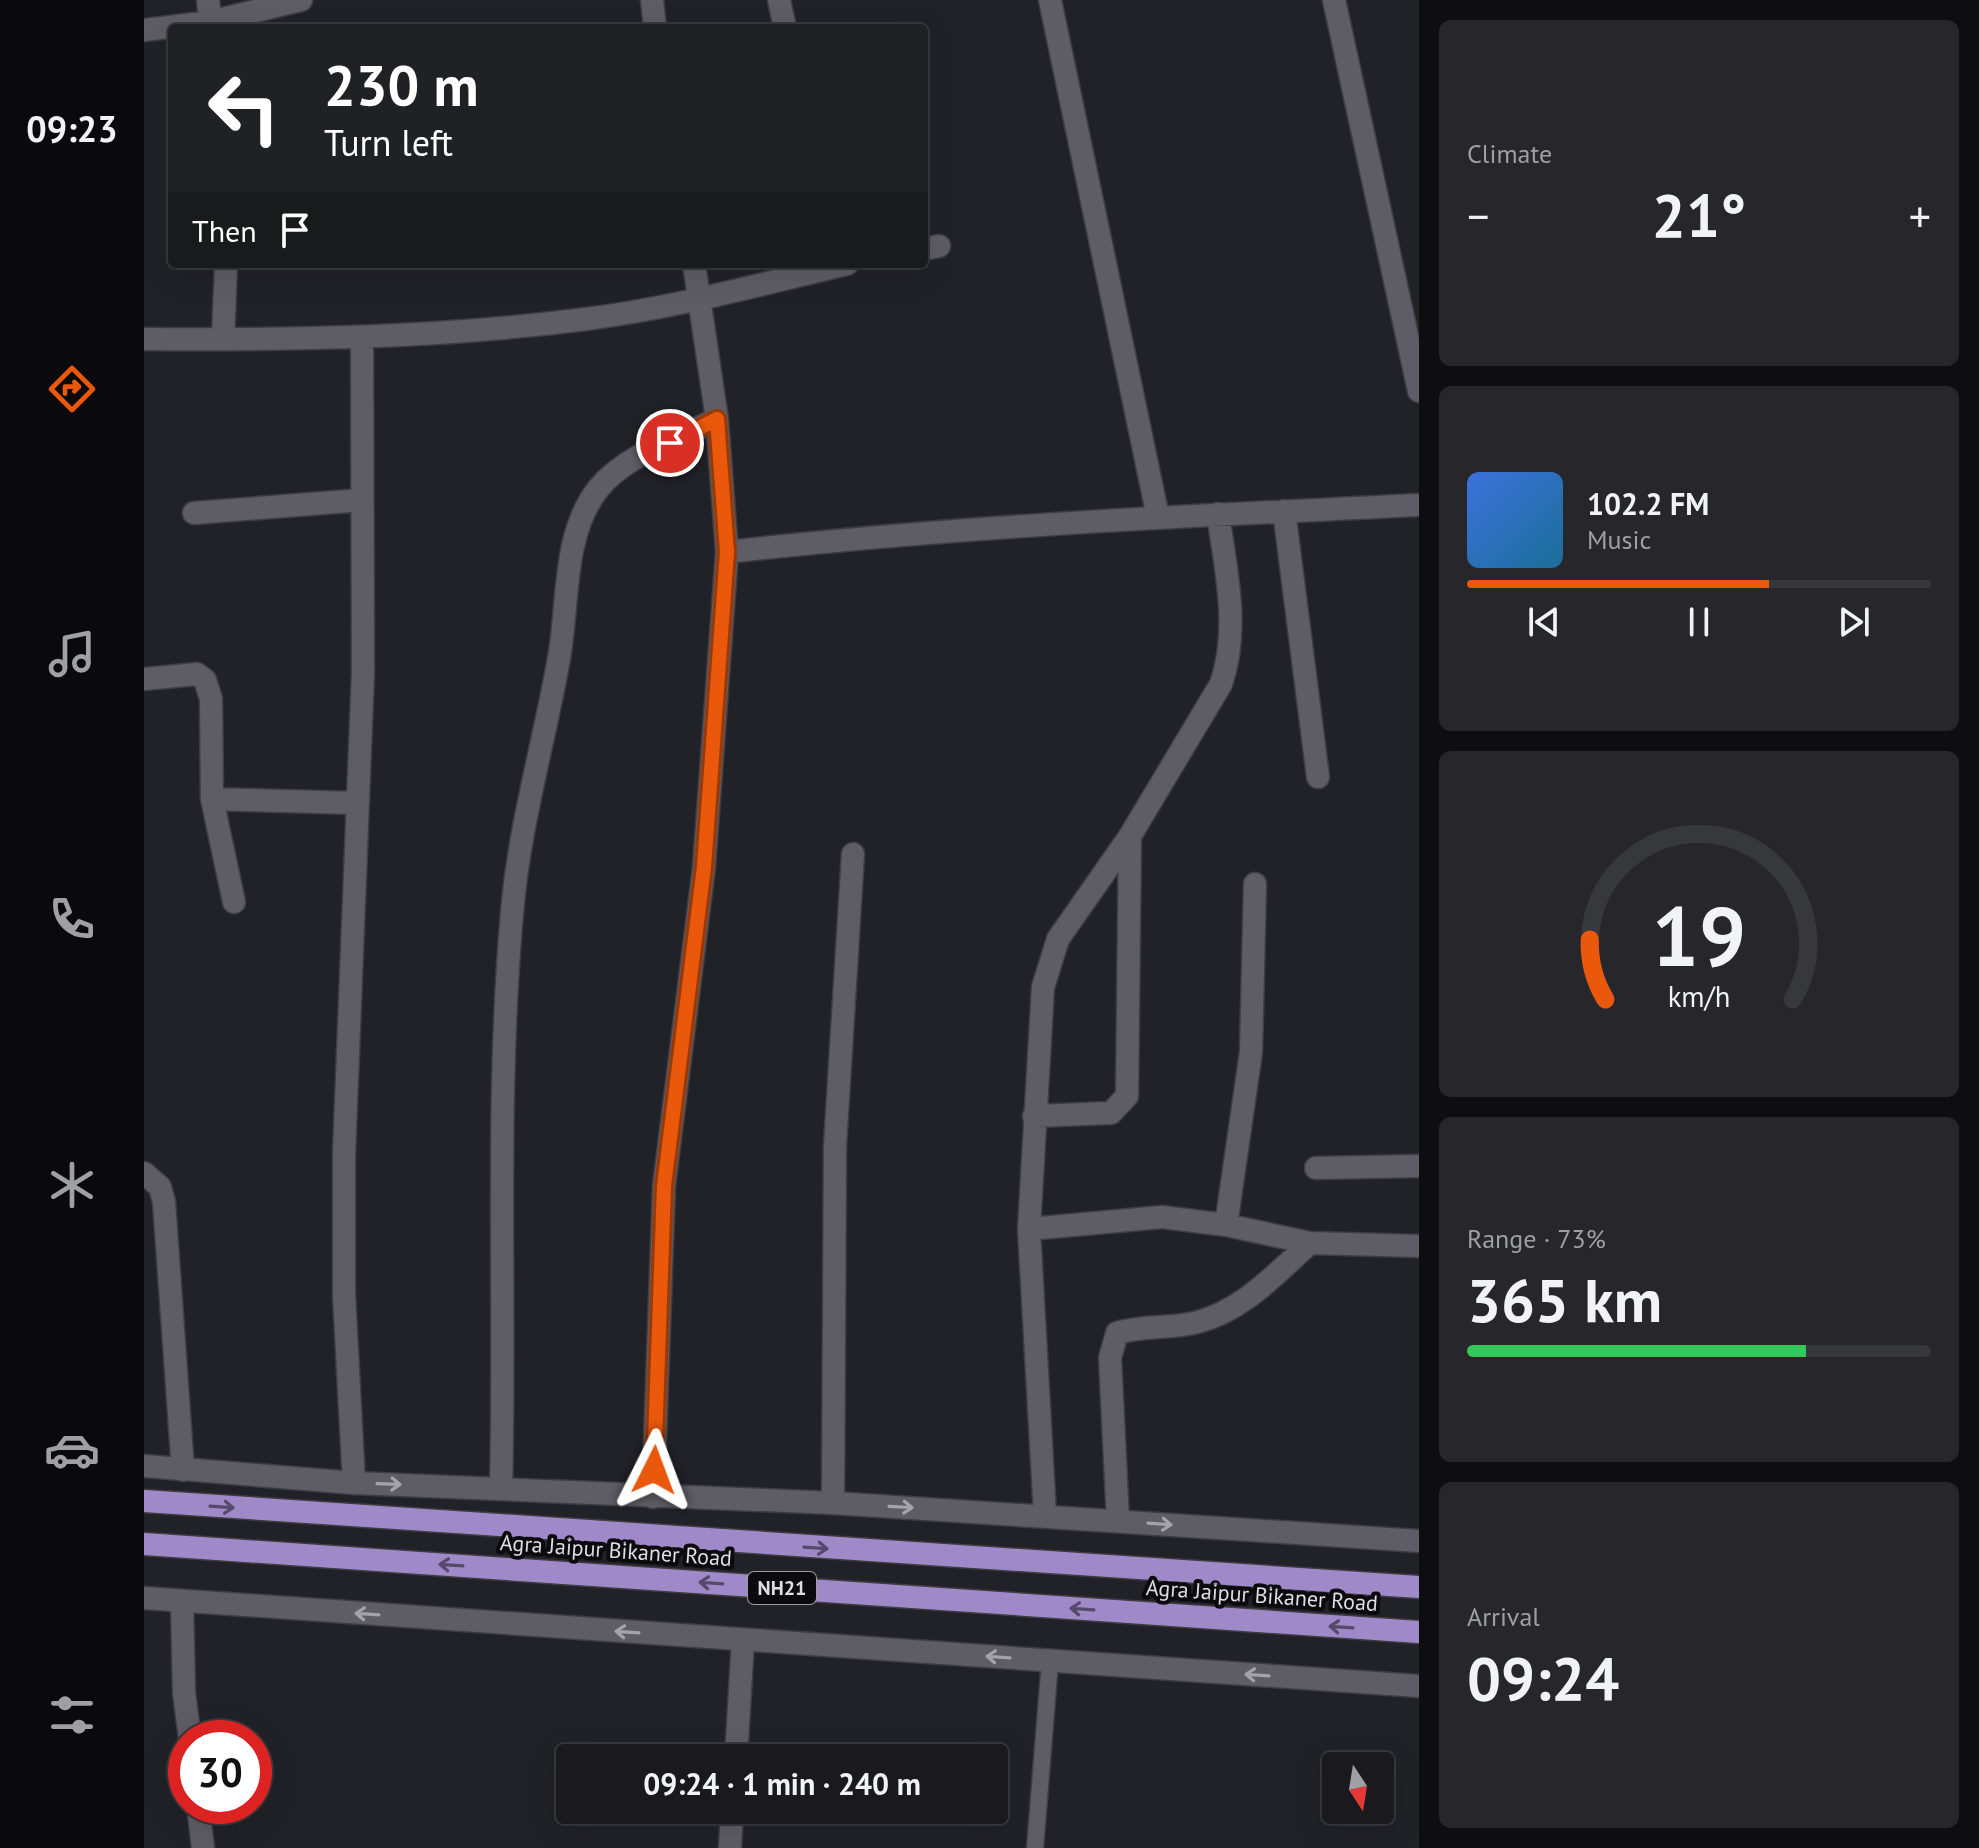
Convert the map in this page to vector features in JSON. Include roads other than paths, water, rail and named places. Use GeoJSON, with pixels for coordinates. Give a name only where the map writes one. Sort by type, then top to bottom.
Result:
{"type":"FeatureCollection","features":[{"type":"Feature","properties":{"kind":"highway","name":"Agra Jaipur Bikaner Road"},"geometry":{"type":"LineString","coordinates":[[144,1501],[1419,1587]]}},
{"type":"Feature","properties":{"kind":"highway","name":"Agra Jaipur Bikaner Road"},"geometry":{"type":"LineString","coordinates":[[144,1544],[1419,1632]]}},
{"type":"Feature","properties":{"kind":"street"},"geometry":{"type":"LineString","coordinates":[[174,24],[301,0]]}},
{"type":"Feature","properties":{"kind":"street"},"geometry":{"type":"LineString","coordinates":[[652,0],[655,24]]}},
{"type":"Feature","properties":{"kind":"street"},"geometry":{"type":"LineString","coordinates":[[779,0],[784,24]]}},
{"type":"Feature","properties":{"kind":"street"},"geometry":{"type":"LineString","coordinates":[[1050,0],[1158,517]]}},
{"type":"Feature","properties":{"kind":"street"},"geometry":{"type":"LineString","coordinates":[[1334,0],[1419,391]]}},
{"type":"Feature","properties":{"kind":"street"},"geometry":{"type":"LineString","coordinates":[[144,30],[168,25]]}},
{"type":"Feature","properties":{"kind":"street"},"geometry":{"type":"LineString","coordinates":[[223,339],[226,268]]}},
{"type":"Feature","properties":{"kind":"street"},"geometry":{"type":"LineString","coordinates":[[653,1497],[664,1186],[704,867],[727,552],[717,419],[695,268]]}},
{"type":"Feature","properties":{"kind":"street"},"geometry":{"type":"LineString","coordinates":[[144,339],[362,339],[586,319],[699,300],[831,268]]}},
{"type":"Feature","properties":{"kind":"street"},"geometry":{"type":"LineString","coordinates":[[354,1483],[344,1295],[344,1154],[363,672],[362,339]]}},
{"type":"Feature","properties":{"kind":"street"},"geometry":{"type":"LineString","coordinates":[[501,1488],[505,999],[518,860],[552,698],[573,548],[582,514],[599,487],[624,467],[717,419]]}},
{"type":"Feature","properties":{"kind":"street"},"geometry":{"type":"LineString","coordinates":[[194,513],[362,500]]}},
{"type":"Feature","properties":{"kind":"street"},"geometry":{"type":"LineString","coordinates":[[727,552],[817,542],[1158,517],[1419,505]]}},
{"type":"Feature","properties":{"kind":"street"},"geometry":{"type":"LineString","coordinates":[[1284,511],[1318,777]]}},
{"type":"Feature","properties":{"kind":"street"},"geometry":{"type":"LineString","coordinates":[[1045,1515],[1029,1229],[1043,987],[1051,957],[1071,917],[1130,836],[1221,684],[1230,660],[1233,630],[1218,514]]}},
{"type":"Feature","properties":{"kind":"street"},"geometry":{"type":"LineString","coordinates":[[144,679],[197,674],[205,680],[211,699],[212,799],[234,902]]}},
{"type":"Feature","properties":{"kind":"street"},"geometry":{"type":"LineString","coordinates":[[212,799],[358,803]]}},
{"type":"Feature","properties":{"kind":"street"},"geometry":{"type":"LineString","coordinates":[[1034,1116],[1111,1113],[1127,1096],[1130,836]]}},
{"type":"Feature","properties":{"kind":"street"},"geometry":{"type":"LineString","coordinates":[[833,1503],[836,1131],[853,854]]}},
{"type":"Feature","properties":{"kind":"street"},"geometry":{"type":"LineString","coordinates":[[1226,1225],[1251,1052],[1255,884]]}},
{"type":"Feature","properties":{"kind":"street"},"geometry":{"type":"LineString","coordinates":[[1316,1168],[1419,1166]]}},
{"type":"Feature","properties":{"kind":"street"},"geometry":{"type":"LineString","coordinates":[[144,1173],[160,1187],[164,1202],[183,1470]]}},
{"type":"Feature","properties":{"kind":"street"},"geometry":{"type":"LineString","coordinates":[[1029,1229],[1162,1217],[1226,1225],[1310,1243],[1419,1246]]}},
{"type":"Feature","properties":{"kind":"street"},"geometry":{"type":"LineString","coordinates":[[1118,1521],[1110,1358],[1117,1333],[1196,1323],[1223,1314],[1245,1300],[1310,1243]]}},
{"type":"Feature","properties":{"kind":"street"},"geometry":{"type":"LineString","coordinates":[[144,1466],[354,1483],[833,1503],[1419,1541]]}},
{"type":"Feature","properties":{"kind":"street"},"geometry":{"type":"LineString","coordinates":[[144,1598],[1419,1686]]}},
{"type":"Feature","properties":{"kind":"street"},"geometry":{"type":"LineString","coordinates":[[182,1601],[188,1720]]}},
{"type":"Feature","properties":{"kind":"street"},"geometry":{"type":"LineString","coordinates":[[737,1744],[743,1640]]}},
{"type":"Feature","properties":{"kind":"street"},"geometry":{"type":"LineString","coordinates":[[200,1824],[203,1848]]}},
{"type":"Feature","properties":{"kind":"street"},"geometry":{"type":"LineString","coordinates":[[730,1848],[731,1824]]}},
{"type":"Feature","properties":{"kind":"lane"},"geometry":{"type":"LineString","coordinates":[[1035,1848],[1050,1661]]}}]}
